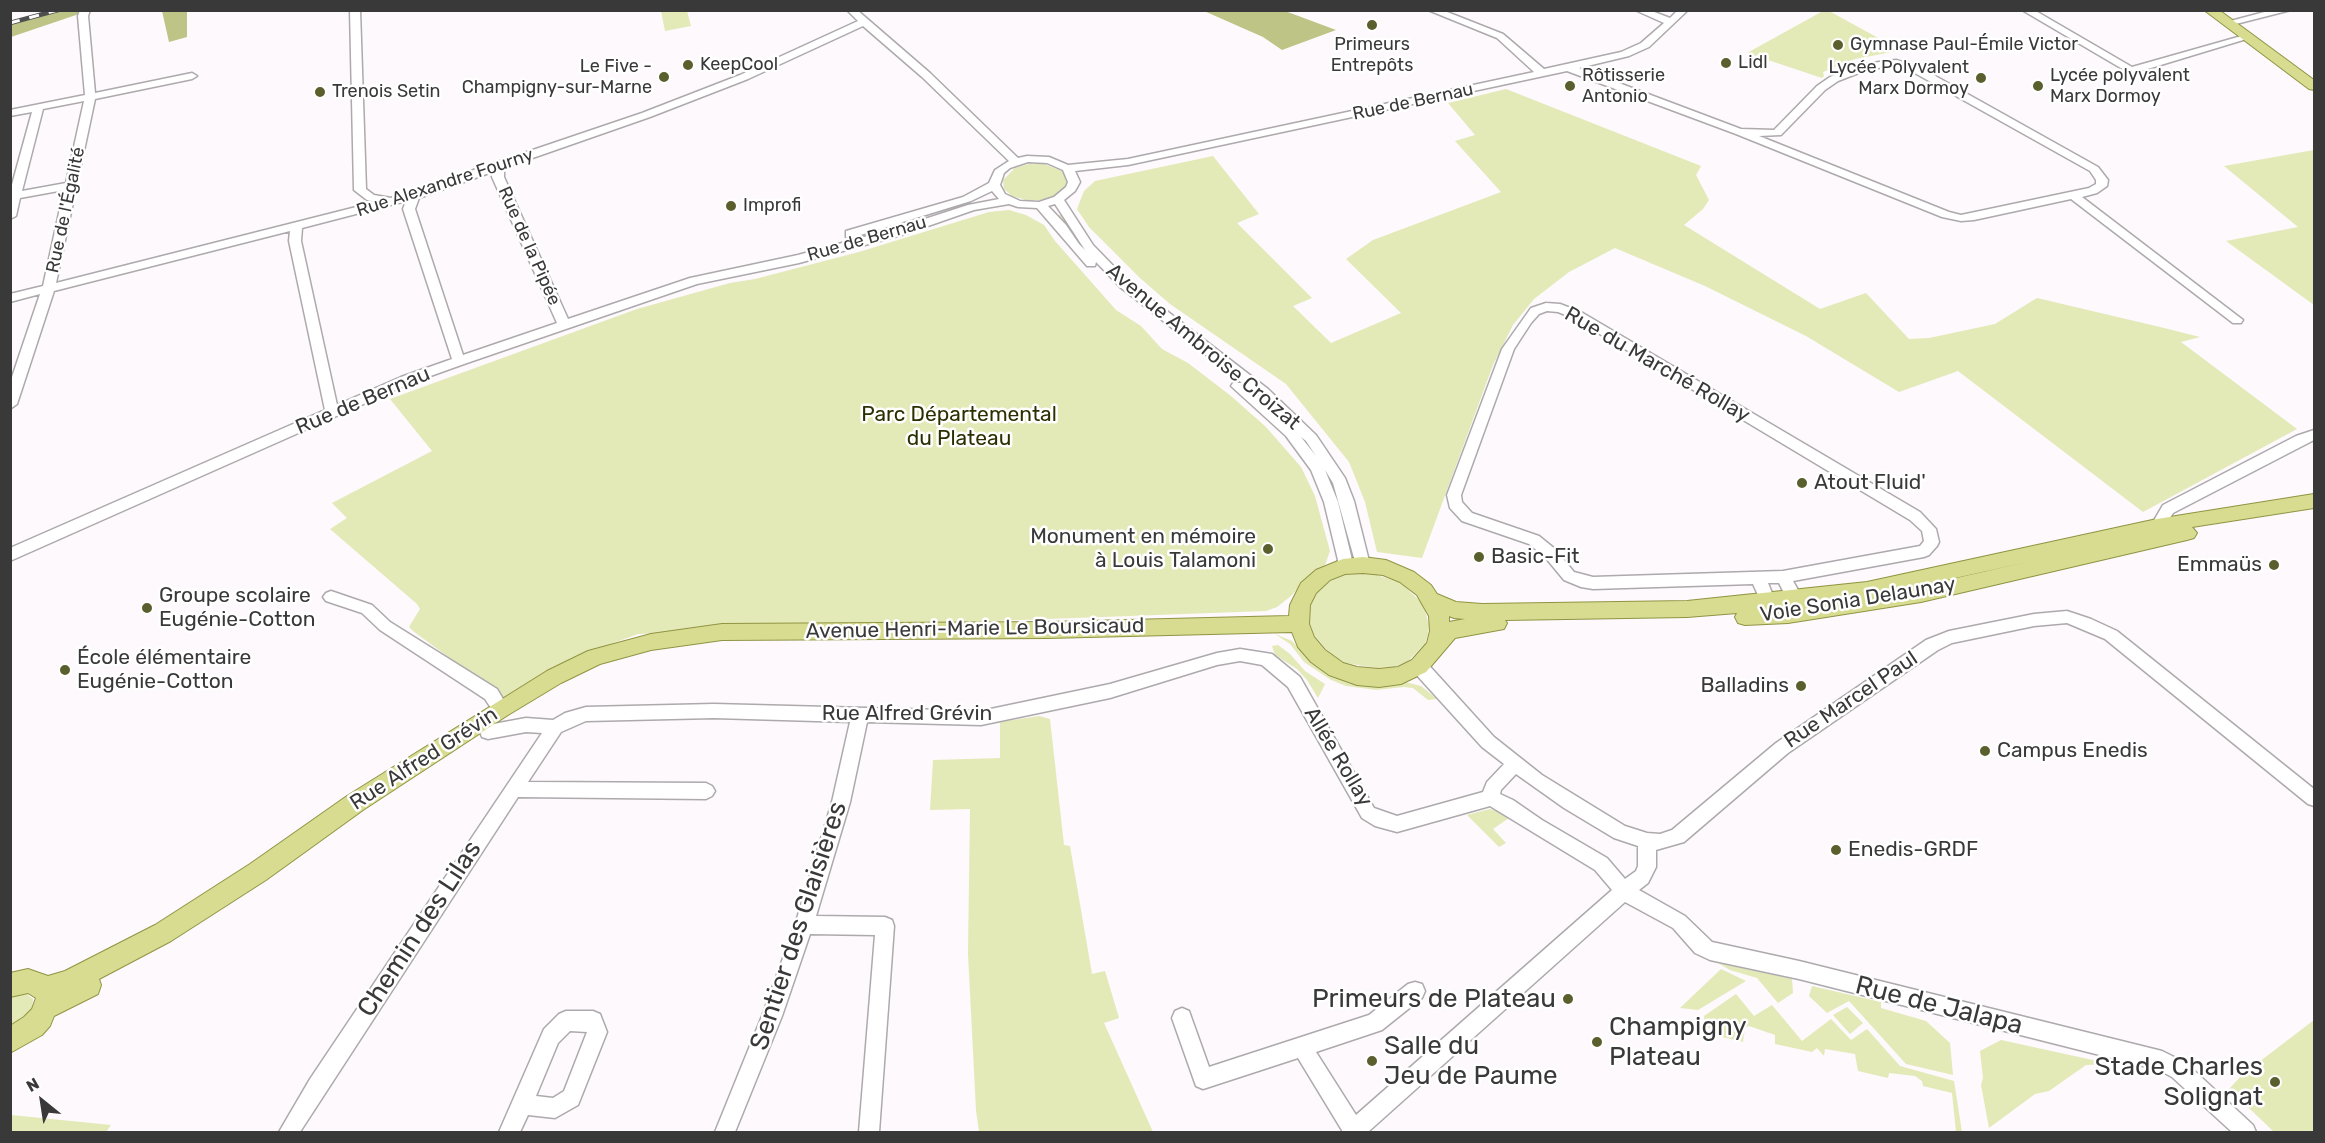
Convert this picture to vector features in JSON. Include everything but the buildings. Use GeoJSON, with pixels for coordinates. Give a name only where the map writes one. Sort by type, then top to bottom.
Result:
{"type":"FeatureCollection","features":[{"type":"Feature","properties":{"kind":"main road"},"geometry":{"type":"LineString","coordinates":[[2210,10],[2312,81]]}},
{"type":"Feature","properties":{"kind":"main road","name":"Voie Sonia Delaunay"},"geometry":{"type":"LineString","coordinates":[[1436,647],[1448,632],[1455,628],[1484,623],[1608,623],[1921,594],[2159,533],[2314,501]]}},
{"type":"Feature","properties":{"kind":"main road"},"geometry":{"type":"LineString","coordinates":[[1353,566],[1386,568],[1407,577],[1424,590],[1432,600],[1439,615],[1440,631],[1436,647],[1419,666],[1401,675],[1379,678],[1357,676],[1335,669],[1318,656],[1305,641],[1299,624],[1300,605],[1308,588],[1323,575],[1353,566]]}},
{"type":"Feature","properties":{"kind":"main road","name":"Voie Sonia Delaunay"},"geometry":{"type":"LineString","coordinates":[[1432,600],[1454,610],[1482,612],[1687,609],[1768,602],[1791,607]]}},
{"type":"Feature","properties":{"kind":"main road","name":"Avenue Henri-Marie Le Boursicaud"},"geometry":{"type":"LineString","coordinates":[[651,642],[722,632],[1047,630],[1299,624]]}},
{"type":"Feature","properties":{"kind":"main road","name":"Rue Alfred Grévin"},"geometry":{"type":"LineString","coordinates":[[10,1041],[33,1026],[46,998],[70,981],[163,933],[258,872],[496,702],[595,657],[651,642]]}},
{"type":"Feature","properties":{"kind":"main road","name":"Rue Alfred Grévin"},"geometry":{"type":"LineString","coordinates":[[46,998],[139,959],[559,685],[651,642]]}},
{"type":"Feature","properties":{"kind":"main road"},"geometry":{"type":"LineString","coordinates":[[10,986],[18,982],[36,982],[46,998]]}},
{"type":"Feature","properties":{"kind":"street","name":"Rue de l'Égalité"},"geometry":{"type":"LineString","coordinates":[[10,404],[48,289],[90,98],[83,15],[85,10]]}},
{"type":"Feature","properties":{"kind":"street"},"geometry":{"type":"LineString","coordinates":[[335,217],[354,201],[360,190],[355,10]]}},
{"type":"Feature","properties":{"kind":"street"},"geometry":{"type":"LineString","coordinates":[[851,10],[926,75],[1016,162]]}},
{"type":"Feature","properties":{"kind":"street"},"geometry":{"type":"LineString","coordinates":[[1432,10],[1500,36],[1542,74]]}},
{"type":"Feature","properties":{"kind":"street"},"geometry":{"type":"LineString","coordinates":[[1639,10],[1672,22]]}},
{"type":"Feature","properties":{"kind":"street","name":"Rue de Bernau"},"geometry":{"type":"LineString","coordinates":[[1067,168],[1128,162],[1542,74],[1625,54],[1645,45],[1684,10]]}},
{"type":"Feature","properties":{"kind":"street"},"geometry":{"type":"LineString","coordinates":[[2026,10],[2131,71],[2248,37]]}},
{"type":"Feature","properties":{"kind":"street"},"geometry":{"type":"LineString","coordinates":[[2228,23],[2287,10]]}},
{"type":"Feature","properties":{"kind":"street","name":"Rue Alexandre Fourny"},"geometry":{"type":"LineString","coordinates":[[10,298],[410,197],[646,115],[744,78],[864,22]]}},
{"type":"Feature","properties":{"kind":"street"},"geometry":{"type":"LineString","coordinates":[[1593,62],[1616,86]]}},
{"type":"Feature","properties":{"kind":"street"},"geometry":{"type":"LineString","coordinates":[[1569,68],[1784,149],[1946,215],[1961,218],[2093,191],[2101,186],[2102,180],[2094,169],[1925,74],[1902,64],[1884,63],[1867,66],[1834,79],[1821,88],[1778,133],[1740,132]]}},
{"type":"Feature","properties":{"kind":"street"},"geometry":{"type":"LineString","coordinates":[[10,113],[192,76]]}},
{"type":"Feature","properties":{"kind":"street"},"geometry":{"type":"LineString","coordinates":[[10,216],[38,108]]}},
{"type":"Feature","properties":{"kind":"street"},"geometry":{"type":"LineString","coordinates":[[1778,133],[1784,149]]}},
{"type":"Feature","properties":{"kind":"street"},"geometry":{"type":"LineString","coordinates":[[1049,160],[1067,168],[1074,182],[1066,194],[1040,205],[1009,201],[996,191],[994,185],[999,172],[1016,162],[1049,160]]}},
{"type":"Feature","properties":{"kind":"street","name":"Rue de Bernau"},"geometry":{"type":"LineString","coordinates":[[1074,182],[1128,162]]}},
{"type":"Feature","properties":{"kind":"street","name":"Rue de la Pipée"},"geometry":{"type":"LineString","coordinates":[[498,167],[498,177],[564,324]]}},
{"type":"Feature","properties":{"kind":"street"},"geometry":{"type":"LineString","coordinates":[[14,197],[71,185]]}},
{"type":"Feature","properties":{"kind":"street","name":"Rue de Bernau"},"geometry":{"type":"LineString","coordinates":[[725,273],[735,265],[879,226],[967,199],[994,185]]}},
{"type":"Feature","properties":{"kind":"street"},"geometry":{"type":"LineString","coordinates":[[360,190],[371,198],[380,200],[410,197],[410,209],[459,361]]}},
{"type":"Feature","properties":{"kind":"street"},"geometry":{"type":"LineString","coordinates":[[2073,195],[2237,320]]}},
{"type":"Feature","properties":{"kind":"street","name":"Avenue Ambroise Croizat"},"geometry":{"type":"LineString","coordinates":[[1058,199],[1089,247],[1124,284],[1263,392],[1311,438],[1332,467],[1347,501],[1353,566]]}},
{"type":"Feature","properties":{"kind":"street","name":"Rue de Bernau"},"geometry":{"type":"LineString","coordinates":[[10,555],[406,380],[459,361],[653,294],[725,273],[799,259],[901,231],[972,207],[1009,201]]}},
{"type":"Feature","properties":{"kind":"street","name":"Avenue Ambroise Croizat"},"geometry":{"type":"LineString","coordinates":[[1040,205],[1062,228],[1075,247],[1137,307],[1252,397],[1291,433],[1317,468],[1331,502],[1345,560],[1353,566]]}},
{"type":"Feature","properties":{"kind":"street"},"geometry":{"type":"LineString","coordinates":[[296,227],[295,241],[332,413]]}},
{"type":"Feature","properties":{"kind":"street","name":"Rue du Marché Rollay"},"geometry":{"type":"LineString","coordinates":[[1546,307],[1560,308],[1577,315],[1915,516],[1929,529],[1932,542],[1924,551],[1783,577],[1593,583],[1581,581],[1564,572],[1550,553],[1534,540],[1479,523],[1467,517],[1458,508],[1454,495],[1508,349],[1535,311],[1546,307]]}},
{"type":"Feature","properties":{"kind":"street"},"geometry":{"type":"LineString","coordinates":[[2159,533],[2168,509],[2292,444],[2314,435]]}},
{"type":"Feature","properties":{"kind":"street"},"geometry":{"type":"LineString","coordinates":[[1783,577],[1791,607]]}},
{"type":"Feature","properties":{"kind":"street"},"geometry":{"type":"LineString","coordinates":[[1758,579],[1768,602]]}},
{"type":"Feature","properties":{"kind":"street"},"geometry":{"type":"LineString","coordinates":[[331,597],[367,609],[385,626],[496,702]]}},
{"type":"Feature","properties":{"kind":"street","name":"Rue Marcel Paul"},"geometry":{"type":"LineString","coordinates":[[1419,666],[1488,742],[1515,764],[1604,824],[1647,841],[1660,842],[1678,836],[1768,758],[1869,686],[1932,645],[1949,638],[2049,618],[2067,617],[2086,622],[2111,635],[2314,799]]}},
{"type":"Feature","properties":{"kind":"street","name":"Rue Alfred Grévin"},"geometry":{"type":"LineString","coordinates":[[488,732],[526,725],[555,727],[571,717],[586,714],[714,711],[981,718],[1099,693],[1217,659],[1240,656],[1266,659],[1282,670]]}},
{"type":"Feature","properties":{"kind":"street","name":"Allée Rollay"},"geometry":{"type":"LineString","coordinates":[[1282,670],[1294,682],[1368,813],[1397,824],[1491,798]]}},
{"type":"Feature","properties":{"kind":"street","name":"Sentier des Glaisières"},"geometry":{"type":"LineString","coordinates":[[725,1132],[772,1016],[804,925],[841,802],[860,715]]}},
{"type":"Feature","properties":{"kind":"street","name":"Chemin des Lilas"},"geometry":{"type":"LineString","coordinates":[[289,1132],[512,789],[555,727]]}},
{"type":"Feature","properties":{"kind":"street"},"geometry":{"type":"LineString","coordinates":[[1515,764],[1493,787],[1491,798],[1507,805],[1536,826],[1601,864],[1625,892]]}},
{"type":"Feature","properties":{"kind":"street"},"geometry":{"type":"LineString","coordinates":[[512,789],[706,791]]}},
{"type":"Feature","properties":{"kind":"street"},"geometry":{"type":"LineString","coordinates":[[1302,1047],[1354,1132],[1572,936],[1642,877],[1647,867],[1647,841]]}},
{"type":"Feature","properties":{"kind":"street","name":"Rue de Jalapa"},"geometry":{"type":"LineString","coordinates":[[1625,892],[1679,922],[1702,947],[1710,951],[1799,970],[2162,1061],[2179,1070],[2246,1132]]}},
{"type":"Feature","properties":{"kind":"street"},"geometry":{"type":"LineString","coordinates":[[804,925],[885,926],[869,1132]]}},
{"type":"Feature","properties":{"kind":"street"},"geometry":{"type":"LineString","coordinates":[[1182,1018],[1203,1078],[1375,1023],[1415,991]]}},
{"type":"Feature","properties":{"kind":"street"},"geometry":{"type":"LineString","coordinates":[[509,1132],[551,1036],[566,1021],[593,1021],[597,1032],[571,1098],[555,1108],[523,1104]]}},
{"type":"Feature","properties":{"kind":"green space"},"geometry":{"type":"Polygon","coordinates":[[[62,11],[81,11],[79,14],[11,37],[10,24],[62,11]]]}},
{"type":"Feature","properties":{"kind":"green space"},"geometry":{"type":"Polygon","coordinates":[[[162,11],[187,11],[187,37],[169,42],[162,11]]]}},
{"type":"Feature","properties":{"kind":"green space"},"geometry":{"type":"Polygon","coordinates":[[[661,11],[687,11],[691,26],[665,31],[661,11]]]}},
{"type":"Feature","properties":{"kind":"green space"},"geometry":{"type":"Polygon","coordinates":[[[1204,11],[1285,11],[1336,30],[1282,50],[1263,37],[1204,11]]]}},
{"type":"Feature","properties":{"kind":"green space"},"geometry":{"type":"Polygon","coordinates":[[[1823,11],[1829,11],[1904,52],[1897,51],[1855,59],[1823,72],[1822,78],[1747,53],[1823,11]]]}},
{"type":"Feature","properties":{"kind":"green space"},"geometry":{"type":"Polygon","coordinates":[[[1506,89],[1701,166],[1696,175],[1709,200],[1703,209],[1684,225],[1820,309],[1866,293],[1909,339],[1929,338],[1995,324],[2037,298],[2200,337],[2181,342],[2297,429],[2143,512],[1958,371],[1899,392],[1806,336],[1705,286],[1615,248],[1569,272],[1534,299],[1513,325],[1493,365],[1422,558],[1377,552],[1365,502],[1349,462],[1286,384],[1170,304],[1140,278],[1089,227],[1077,209],[1084,191],[1095,181],[1213,156],[1259,214],[1237,223],[1312,298],[1293,306],[1331,343],[1401,313],[1346,259],[1373,240],[1501,192],[1455,141],[1475,135],[1448,103],[1506,89]]]}},
{"type":"Feature","properties":{"kind":"green space"},"geometry":{"type":"Polygon","coordinates":[[[2314,150],[2314,305],[2226,241],[2298,227],[2224,166],[2314,150]]]}},
{"type":"Feature","properties":{"kind":"green space"},"geometry":{"type":"Polygon","coordinates":[[[1029,164],[1044,164],[1062,171],[1067,179],[1065,188],[1055,196],[1041,200],[1026,200],[1012,196],[1004,189],[1003,180],[1015,168],[1029,164]]]}},
{"type":"Feature","properties":{"kind":"green space","name":"Parc Départemental du Plateau"},"geometry":{"type":"Polygon","coordinates":[[[1009,210],[1026,215],[1044,225],[1055,241],[1116,310],[1141,326],[1162,349],[1188,363],[1231,396],[1266,427],[1301,467],[1315,496],[1330,551],[1325,565],[1307,577],[1291,596],[1277,607],[1266,611],[638,634],[572,658],[504,698],[413,631],[409,627],[420,609],[417,604],[330,529],[347,518],[332,503],[432,451],[390,399],[637,309],[730,283],[755,279],[859,252],[989,212],[1009,210]]]}},
{"type":"Feature","properties":{"kind":"green space"},"geometry":{"type":"Polygon","coordinates":[[[1058,215],[1061,215],[1081,243],[1268,401],[1298,430],[1332,479],[1339,498],[1335,498],[1328,481],[1242,384],[1113,281],[1079,246],[1058,215]]]}},
{"type":"Feature","properties":{"kind":"green space"},"geometry":{"type":"Polygon","coordinates":[[[1374,574],[1401,583],[1423,604],[1429,625],[1428,634],[1425,644],[1407,662],[1394,667],[1377,668],[1345,663],[1331,655],[1311,631],[1307,618],[1314,595],[1325,584],[1344,575],[1374,574]]]}},
{"type":"Feature","properties":{"kind":"green space"},"geometry":{"type":"Polygon","coordinates":[[[1275,634],[1292,641],[1307,657],[1421,686],[1437,699],[1428,700],[1413,688],[1376,690],[1346,686],[1331,680],[1304,662],[1290,644],[1275,634]]]}},
{"type":"Feature","properties":{"kind":"green space"},"geometry":{"type":"Polygon","coordinates":[[[1278,645],[1290,654],[1305,671],[1325,684],[1318,698],[1297,669],[1275,655],[1272,646],[1278,645]]]}},
{"type":"Feature","properties":{"kind":"green space"},"geometry":{"type":"Polygon","coordinates":[[[1039,716],[1050,719],[1064,845],[1070,846],[1092,974],[1105,971],[1119,1018],[1104,1023],[1153,1132],[979,1132],[968,954],[970,809],[930,810],[933,760],[1000,758],[1000,722],[1039,716]]]}},
{"type":"Feature","properties":{"kind":"green space"},"geometry":{"type":"Polygon","coordinates":[[[1490,809],[1509,818],[1493,829],[1506,843],[1499,847],[1467,815],[1490,809]]]}},
{"type":"Feature","properties":{"kind":"green space"},"geometry":{"type":"Polygon","coordinates":[[[1718,963],[1792,979],[1793,993],[1778,1003],[1757,978],[1730,970],[1718,963]]]}},
{"type":"Feature","properties":{"kind":"green space"},"geometry":{"type":"Polygon","coordinates":[[[1721,969],[1746,981],[1698,1010],[1680,1008],[1721,969]]]}},
{"type":"Feature","properties":{"kind":"green space"},"geometry":{"type":"Polygon","coordinates":[[[1812,986],[1881,1002],[1881,1008],[1926,1021],[1950,1043],[1953,1075],[1906,1064],[1849,1001],[1827,1013],[1809,996],[1812,986]]]}},
{"type":"Feature","properties":{"kind":"green space"},"geometry":{"type":"Polygon","coordinates":[[[25,993],[33,999],[32,1010],[11,1030],[11,995],[25,993]]]}},
{"type":"Feature","properties":{"kind":"green space"},"geometry":{"type":"Polygon","coordinates":[[[1736,994],[1754,1016],[1772,1005],[1802,1041],[1831,1019],[1851,1040],[1867,1029],[1900,1066],[1954,1081],[1962,1132],[1956,1132],[1952,1093],[1923,1086],[1922,1081],[1915,1076],[1889,1073],[1888,1078],[1858,1071],[1855,1054],[1825,1049],[1824,1056],[1817,1048],[1812,1052],[1775,1044],[1775,1035],[1749,1026],[1745,1028],[1743,1042],[1710,1034],[1710,1028],[1705,1027],[1704,1016],[1736,994]]]}},
{"type":"Feature","properties":{"kind":"green space"},"geometry":{"type":"Polygon","coordinates":[[[1847,1007],[1863,1023],[1850,1034],[1833,1015],[1847,1007]]]}},
{"type":"Feature","properties":{"kind":"green space","name":"Stade Charles Solignat"},"geometry":{"type":"Polygon","coordinates":[[[2314,1020],[2314,1132],[2274,1132],[2229,1089],[2242,1075],[2314,1020]]]}},
{"type":"Feature","properties":{"kind":"green space"},"geometry":{"type":"Polygon","coordinates":[[[2001,1040],[2111,1064],[2086,1065],[2049,1091],[2035,1094],[1989,1128],[1981,1085],[1983,1078],[1980,1051],[2001,1040]]]}},
{"type":"Feature","properties":{"kind":"green space"},"geometry":{"type":"Polygon","coordinates":[[[10,1115],[111,1125],[106,1132],[11,1132],[10,1115]]]}},
{"type":"Feature","properties":{"kind":"railway"},"geometry":{"type":"LineString","coordinates":[[10,23],[58,10]]}},
{"type":"Feature","properties":{"kind":"place","name":"Primeurs Entrepôts"},"geometry":{"type":"Point","coordinates":[1372,25]}},
{"type":"Feature","properties":{"kind":"place","name":"Gymnase Paul-Émile Victor"},"geometry":{"type":"Point","coordinates":[1838,45]}},
{"type":"Feature","properties":{"kind":"place","name":"Lidl"},"geometry":{"type":"Point","coordinates":[1726,63]}},
{"type":"Feature","properties":{"kind":"place","name":"KeepCool"},"geometry":{"type":"Point","coordinates":[688,65]}},
{"type":"Feature","properties":{"kind":"place","name":"Le Five - Champigny-sur-Marne"},"geometry":{"type":"Point","coordinates":[664,77]}},
{"type":"Feature","properties":{"kind":"place","name":"Lycée Polyvalent Marx Dormoy"},"geometry":{"type":"Point","coordinates":[1981,78]}},
{"type":"Feature","properties":{"kind":"place","name":"Rôtisserie Antonio"},"geometry":{"type":"Point","coordinates":[1570,86]}},
{"type":"Feature","properties":{"kind":"place","name":"Lycée polyvalent Marx Dormoy"},"geometry":{"type":"Point","coordinates":[2038,86]}},
{"type":"Feature","properties":{"kind":"place","name":"Trenois Setin"},"geometry":{"type":"Point","coordinates":[320,92]}},
{"type":"Feature","properties":{"kind":"place","name":"Improfi"},"geometry":{"type":"Point","coordinates":[731,206]}},
{"type":"Feature","properties":{"kind":"place","name":"Atout Fluid'"},"geometry":{"type":"Point","coordinates":[1802,483]}},
{"type":"Feature","properties":{"kind":"place","name":"Monument en mémoire à Louis Talamoni"},"geometry":{"type":"Point","coordinates":[1268,549]}},
{"type":"Feature","properties":{"kind":"place","name":"Basic-Fit"},"geometry":{"type":"Point","coordinates":[1479,557]}},
{"type":"Feature","properties":{"kind":"place","name":"Emmaüs"},"geometry":{"type":"Point","coordinates":[2274,565]}},
{"type":"Feature","properties":{"kind":"place","name":"Groupe scolaire Eugénie-Cotton"},"geometry":{"type":"Point","coordinates":[147,608]}},
{"type":"Feature","properties":{"kind":"place","name":"École élémentaire Eugénie-Cotton"},"geometry":{"type":"Point","coordinates":[65,670]}},
{"type":"Feature","properties":{"kind":"place","name":"Balladins"},"geometry":{"type":"Point","coordinates":[1801,686]}},
{"type":"Feature","properties":{"kind":"place","name":"Campus Enedis"},"geometry":{"type":"Point","coordinates":[1985,751]}},
{"type":"Feature","properties":{"kind":"place","name":"Enedis-GRDF"},"geometry":{"type":"Point","coordinates":[1836,850]}},
{"type":"Feature","properties":{"kind":"place","name":"Primeurs de Plateau"},"geometry":{"type":"Point","coordinates":[1568,999]}},
{"type":"Feature","properties":{"kind":"place","name":"Champigny Plateau"},"geometry":{"type":"Point","coordinates":[1597,1042]}},
{"type":"Feature","properties":{"kind":"place","name":"Salle du Jeu de Paume"},"geometry":{"type":"Point","coordinates":[1372,1061]}},
{"type":"Feature","properties":{"kind":"place","name":"Stade Charles Solignat"},"geometry":{"type":"Point","coordinates":[2275,1082]}}]}
